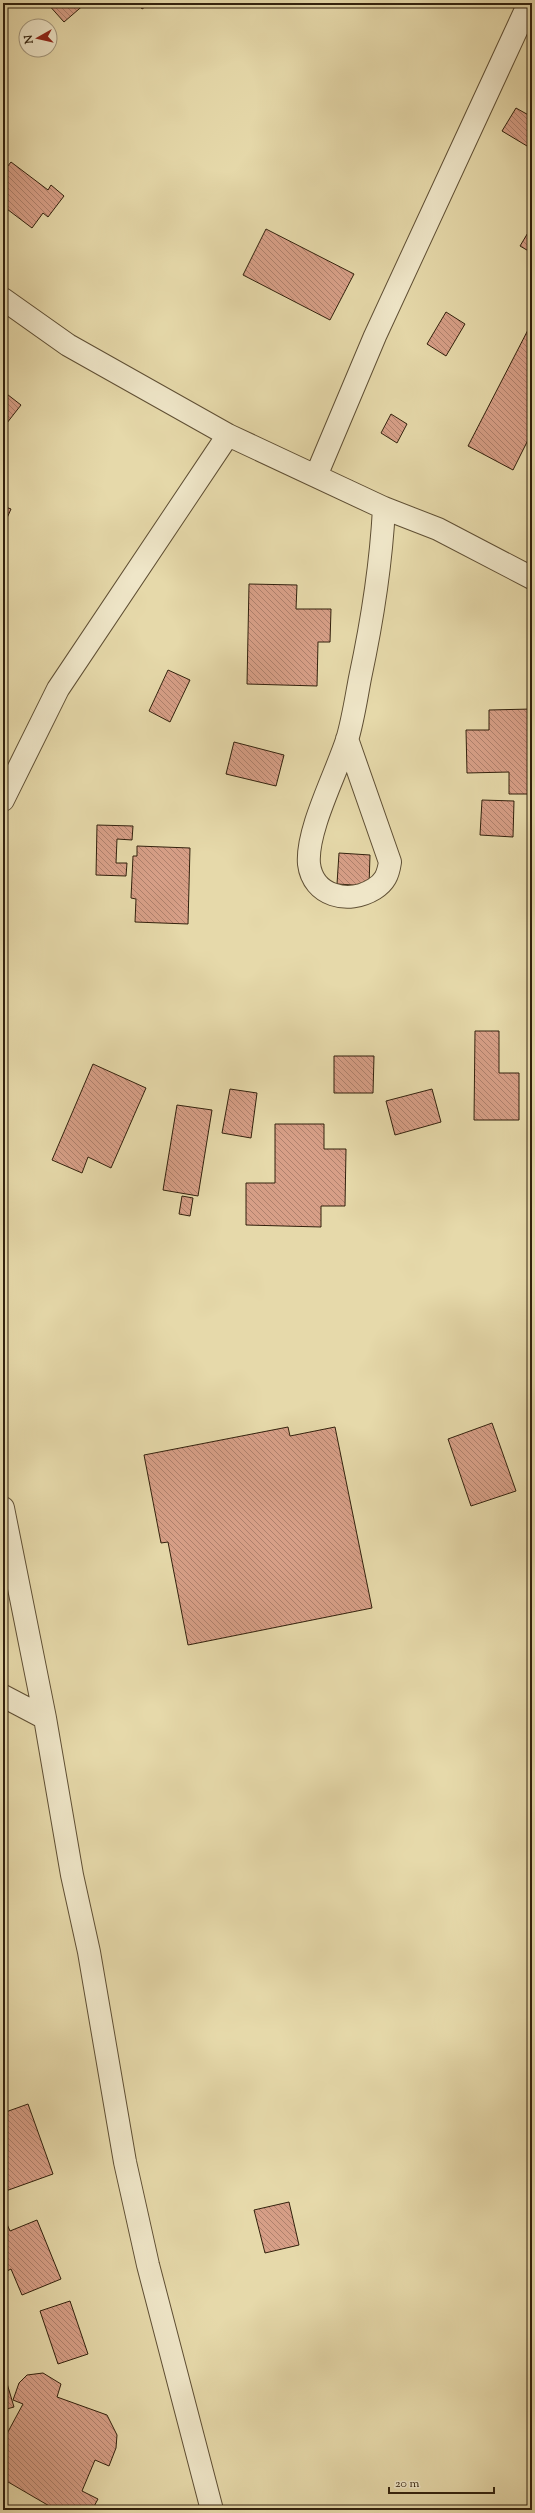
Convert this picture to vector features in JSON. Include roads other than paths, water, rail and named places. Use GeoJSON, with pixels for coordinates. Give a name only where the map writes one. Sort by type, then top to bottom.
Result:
{"type":"FeatureCollection","features":[{"type":"Feature","properties":{"kind":"street"},"geometry":{"type":"LineString","coordinates":[[316,476],[374,336],[528,3]]}},
{"type":"Feature","properties":{"kind":"street"},"geometry":{"type":"LineString","coordinates":[[3,299],[68,345],[228,435],[384,508],[438,529],[532,578]]}},
{"type":"Feature","properties":{"kind":"street"},"geometry":{"type":"LineString","coordinates":[[3,800],[58,689],[228,435]]}},
{"type":"Feature","properties":{"kind":"street"},"geometry":{"type":"LineString","coordinates":[[347,740],[390,862],[388,875],[378,887],[361,894],[341,897],[326,893],[317,886],[310,869],[309,850],[314,829],[347,740],[376,603],[384,508]]}},
{"type":"Feature","properties":{"kind":"street"},"geometry":{"type":"LineString","coordinates":[[3,1508],[45,1718],[72,1876],[106,2042],[125,2162],[148,2264],[212,2510]]}},
{"type":"Feature","properties":{"kind":"street"},"geometry":{"type":"LineString","coordinates":[[3,1696],[45,1718]]}}]}
